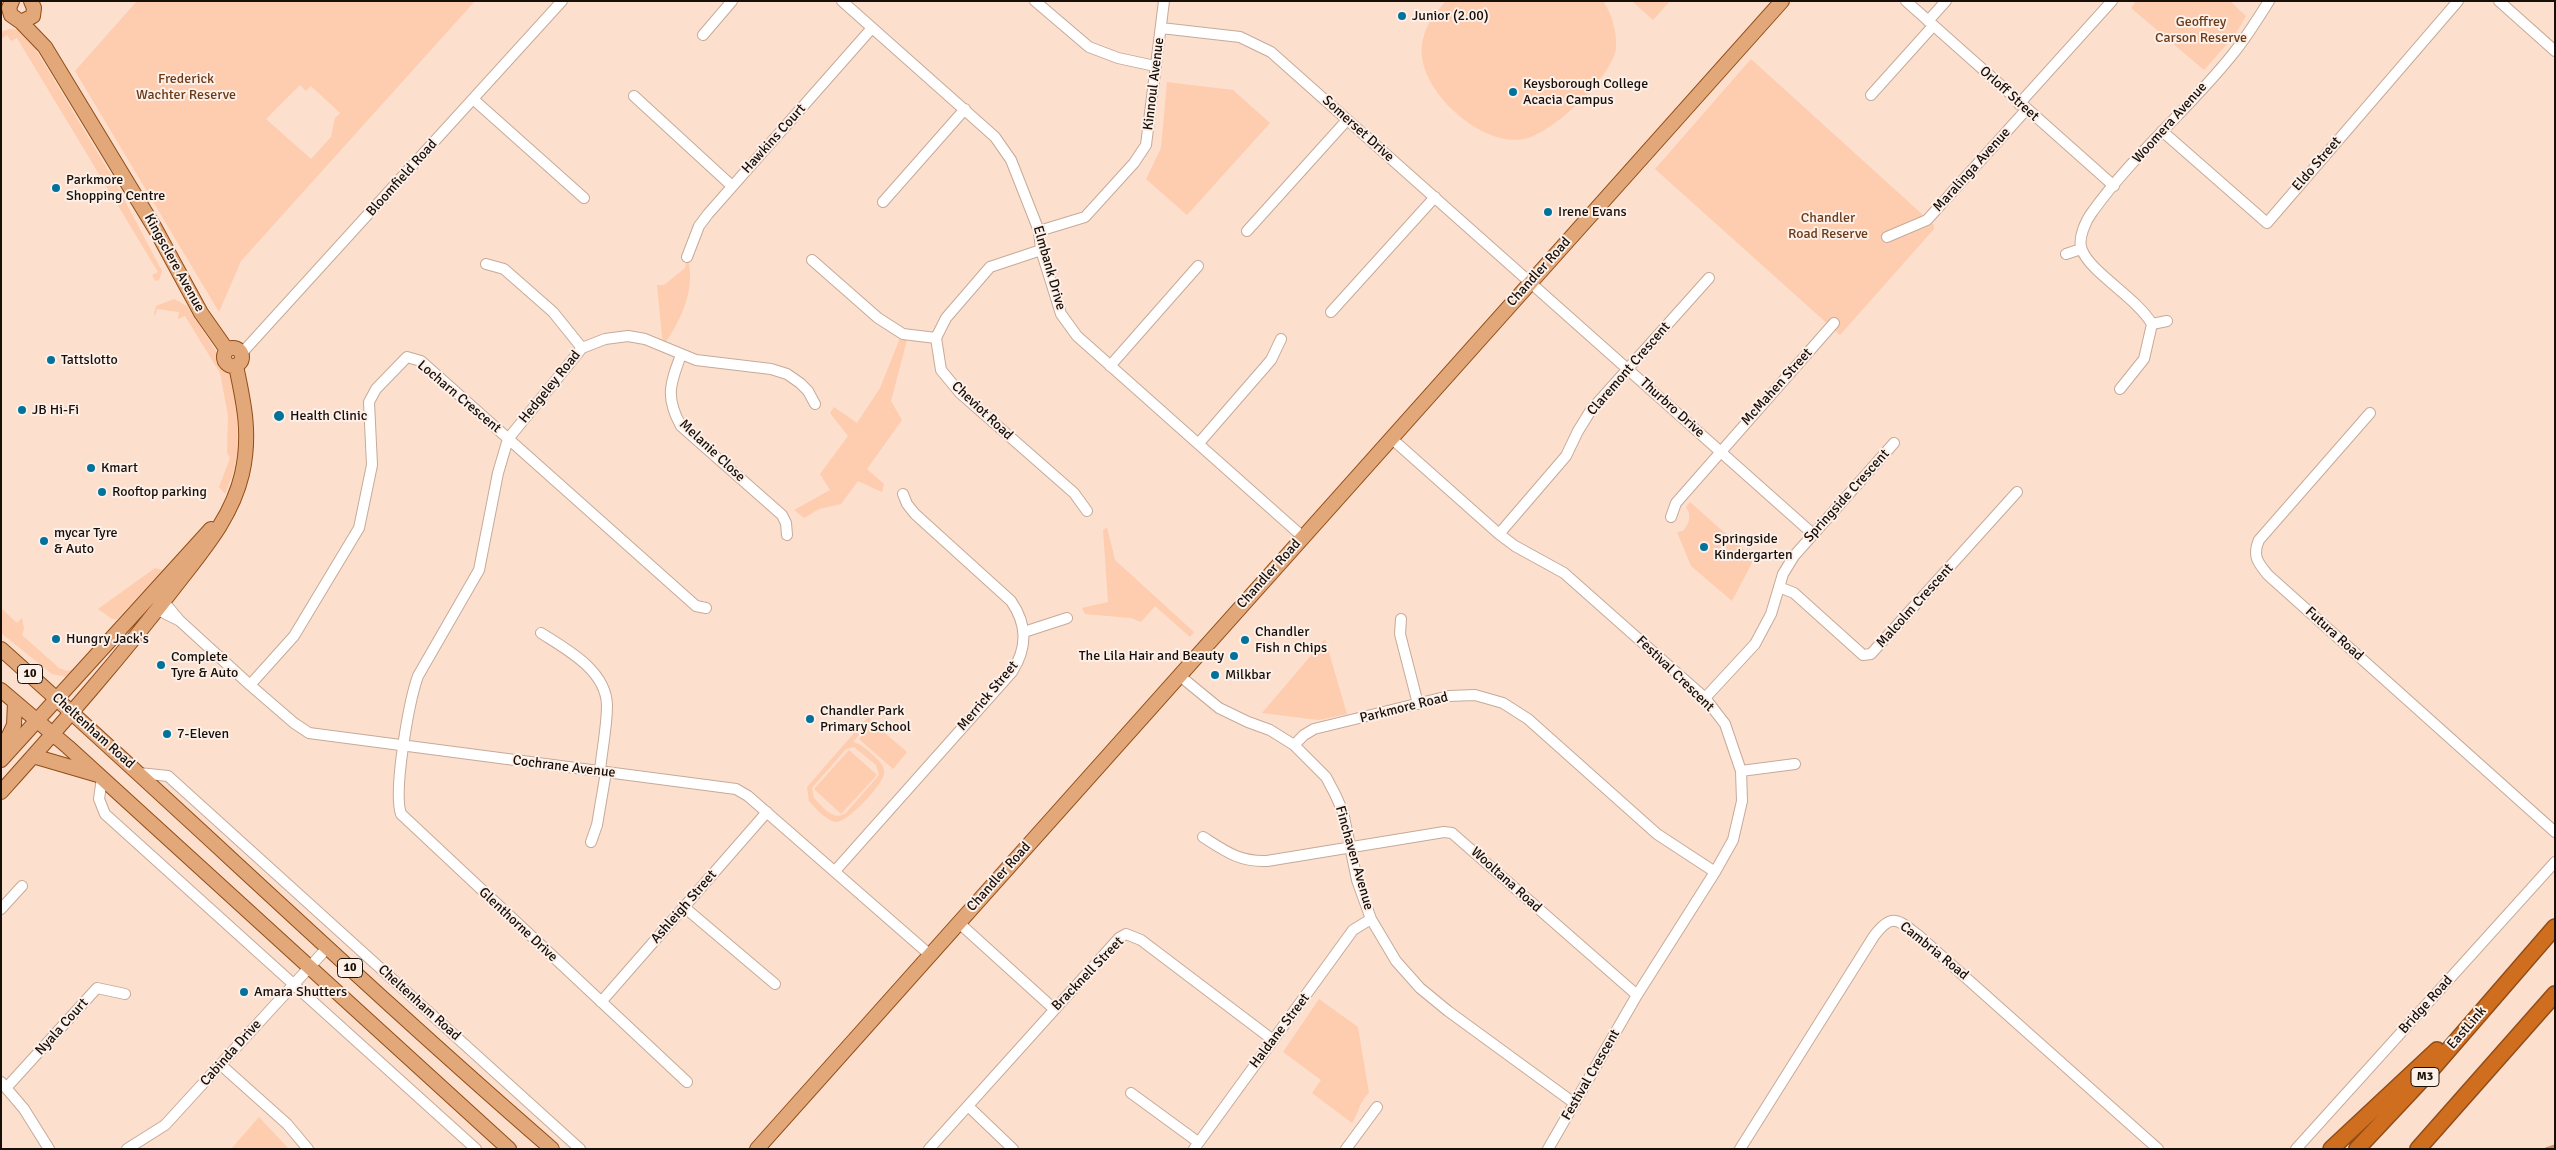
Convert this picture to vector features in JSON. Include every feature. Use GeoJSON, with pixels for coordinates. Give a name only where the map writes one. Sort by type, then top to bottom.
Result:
{"type":"FeatureCollection","features":[{"type":"Feature","properties":{"kind":"highway","name":"EastLink"},"geometry":{"type":"LineString","coordinates":[[2357,1149],[2432,1069],[2555,927]]}},
{"type":"Feature","properties":{"kind":"highway"},"geometry":{"type":"LineString","coordinates":[[2418,1149],[2555,994]]}},
{"type":"Feature","properties":{"kind":"highway"},"geometry":{"type":"LineString","coordinates":[[2331,1149],[2489,1002]]}},
{"type":"Feature","properties":{"kind":"highway"},"geometry":{"type":"LineString","coordinates":[[2431,1149],[2470,1090]]}},
{"type":"Feature","properties":{"kind":"main road","name":"Chandler Road"},"geometry":{"type":"LineString","coordinates":[[757,1149],[1782,1]]}},
{"type":"Feature","properties":{"kind":"main road","name":"Kingsclere Avenue"},"geometry":{"type":"LineString","coordinates":[[10,2],[11,15],[32,10],[45,47],[156,230],[201,313],[228,350],[224,355],[225,362],[239,360]]}},
{"type":"Feature","properties":{"kind":"main road"},"geometry":{"type":"LineString","coordinates":[[1,792],[126,650],[208,546],[227,512],[241,476],[247,445],[239,360]]}},
{"type":"Feature","properties":{"kind":"main road"},"geometry":{"type":"LineString","coordinates":[[1,760],[227,512]]}},
{"type":"Feature","properties":{"kind":"main road"},"geometry":{"type":"LineString","coordinates":[[152,593],[161,606]]}},
{"type":"Feature","properties":{"kind":"main road"},"geometry":{"type":"LineString","coordinates":[[113,638],[126,650]]}},
{"type":"Feature","properties":{"kind":"main road","name":"Cheltenham Road"},"geometry":{"type":"LineString","coordinates":[[1,648],[327,948],[552,1149]]}},
{"type":"Feature","properties":{"kind":"main road","name":"Cheltenham Road"},"geometry":{"type":"LineString","coordinates":[[1,690],[53,733],[509,1149]]}},
{"type":"Feature","properties":{"kind":"main road"},"geometry":{"type":"LineString","coordinates":[[1,752],[14,725],[15,702]]}},
{"type":"Feature","properties":{"kind":"main road"},"geometry":{"type":"LineString","coordinates":[[33,756],[100,776]]}},
{"type":"Feature","properties":{"kind":"street","name":"Bloomfield Road"},"geometry":{"type":"LineString","coordinates":[[239,360],[562,1]]}},
{"type":"Feature","properties":{"kind":"street"},"geometry":{"type":"LineString","coordinates":[[703,35],[732,1]]}},
{"type":"Feature","properties":{"kind":"street","name":"Elmbank Drive"},"geometry":{"type":"LineString","coordinates":[[842,1],[995,137],[1011,160],[1039,231],[1041,250],[1061,314],[1077,336],[1303,537]]}},
{"type":"Feature","properties":{"kind":"street"},"geometry":{"type":"LineString","coordinates":[[1035,1],[1089,47],[1118,58],[1155,66]]}},
{"type":"Feature","properties":{"kind":"street","name":"Kinnoul Avenue"},"geometry":{"type":"LineString","coordinates":[[1039,231],[1085,217],[1134,163],[1146,145],[1164,1]]}},
{"type":"Feature","properties":{"kind":"street","name":"Orloff Street"},"geometry":{"type":"LineString","coordinates":[[1906,1],[2114,186]]}},
{"type":"Feature","properties":{"kind":"street"},"geometry":{"type":"LineString","coordinates":[[1871,95],[1946,1]]}},
{"type":"Feature","properties":{"kind":"street","name":"Maralinga Avenue"},"geometry":{"type":"LineString","coordinates":[[1887,237],[1927,220],[2112,1]]}},
{"type":"Feature","properties":{"kind":"street","name":"Woomera Avenue"},"geometry":{"type":"LineString","coordinates":[[2081,249],[2081,237],[2092,212],[2162,131],[2232,55],[2269,1]]}},
{"type":"Feature","properties":{"kind":"street","name":"Eldo Street"},"geometry":{"type":"LineString","coordinates":[[2162,131],[2267,223],[2458,1]]}},
{"type":"Feature","properties":{"kind":"street"},"geometry":{"type":"LineString","coordinates":[[2499,1],[2555,51]]}},
{"type":"Feature","properties":{"kind":"street","name":"Hawkins Court"},"geometry":{"type":"LineString","coordinates":[[687,257],[699,226],[872,28]]}},
{"type":"Feature","properties":{"kind":"street","name":"Somerset Drive"},"geometry":{"type":"LineString","coordinates":[[1161,28],[1240,37],[1271,52],[1530,282]]}},
{"type":"Feature","properties":{"kind":"street"},"geometry":{"type":"LineString","coordinates":[[634,96],[732,186]]}},
{"type":"Feature","properties":{"kind":"street"},"geometry":{"type":"LineString","coordinates":[[473,99],[584,198]]}},
{"type":"Feature","properties":{"kind":"street"},"geometry":{"type":"LineString","coordinates":[[883,202],[965,109]]}},
{"type":"Feature","properties":{"kind":"street"},"geometry":{"type":"LineString","coordinates":[[1247,230],[1347,120]]}},
{"type":"Feature","properties":{"kind":"street"},"geometry":{"type":"LineString","coordinates":[[1331,312],[1435,197]]}},
{"type":"Feature","properties":{"kind":"street"},"geometry":{"type":"LineString","coordinates":[[2066,254],[2081,249],[2088,261],[2144,311],[2152,324],[2144,359],[2120,389]]}},
{"type":"Feature","properties":{"kind":"street"},"geometry":{"type":"LineString","coordinates":[[812,260],[878,318],[903,334],[936,338],[946,318],[990,267],[1041,250]]}},
{"type":"Feature","properties":{"kind":"street"},"geometry":{"type":"LineString","coordinates":[[486,264],[504,269],[511,275],[553,312],[582,348]]}},
{"type":"Feature","properties":{"kind":"street"},"geometry":{"type":"LineString","coordinates":[[1110,366],[1198,266]]}},
{"type":"Feature","properties":{"kind":"street","name":"Claremont Crescent"},"geometry":{"type":"LineString","coordinates":[[1500,534],[1566,456],[1591,410],[1709,278]]}},
{"type":"Feature","properties":{"kind":"street","name":"Thurbro Drive"},"geometry":{"type":"LineString","coordinates":[[1530,282],[1813,534]]}},
{"type":"Feature","properties":{"kind":"street"},"geometry":{"type":"LineString","coordinates":[[2152,324],[2167,321]]}},
{"type":"Feature","properties":{"kind":"street","name":"McMahen Street"},"geometry":{"type":"LineString","coordinates":[[1671,517],[1676,503],[1834,323]]}},
{"type":"Feature","properties":{"kind":"street","name":"Hedgeley Road"},"geometry":{"type":"LineString","coordinates":[[404,746],[412,693],[418,676],[478,570],[498,473],[508,438],[582,348],[605,339],[628,336],[645,339],[681,355],[718,363],[771,368],[787,374],[808,391],[815,404]]}},
{"type":"Feature","properties":{"kind":"street","name":"Cheviot Road"},"geometry":{"type":"LineString","coordinates":[[936,338],[942,370],[960,393],[1074,494],[1087,511]]}},
{"type":"Feature","properties":{"kind":"street"},"geometry":{"type":"LineString","coordinates":[[1199,443],[1272,360],[1280,339]]}},
{"type":"Feature","properties":{"kind":"street","name":"Melanie Close"},"geometry":{"type":"LineString","coordinates":[[681,355],[671,381],[669,397],[673,412],[681,426],[782,515],[786,523],[787,535]]}},
{"type":"Feature","properties":{"kind":"street","name":"Locharn Crescent"},"geometry":{"type":"LineString","coordinates":[[250,684],[303,623],[359,528],[372,465],[369,402],[371,396],[407,356],[421,361],[696,606],[706,608]]}},
{"type":"Feature","properties":{"kind":"street","name":"Futura Road"},"geometry":{"type":"LineString","coordinates":[[2370,413],[2259,540],[2254,550],[2257,561],[2268,575],[2555,832]]}},
{"type":"Feature","properties":{"kind":"street","name":"Festival Crescent"},"geometry":{"type":"LineString","coordinates":[[1391,438],[1515,546],[1564,573],[1705,698],[1725,724],[1741,770],[1742,801],[1733,840],[1715,872],[1637,995],[1548,1149]]}},
{"type":"Feature","properties":{"kind":"street","name":"Springside Crescent"},"geometry":{"type":"LineString","coordinates":[[1705,698],[1755,644],[1771,614],[1783,574],[1794,556],[1894,443]]}},
{"type":"Feature","properties":{"kind":"street","name":"Malcolm Crescent"},"geometry":{"type":"LineString","coordinates":[[1779,587],[1794,593],[1863,655],[1872,654],[2017,492]]}},
{"type":"Feature","properties":{"kind":"street","name":"Merrick Street"},"geometry":{"type":"LineString","coordinates":[[835,871],[1012,672],[1019,661],[1024,646],[1024,632],[1020,614],[1011,600],[915,514],[907,504],[903,494]]}},
{"type":"Feature","properties":{"kind":"street","name":"Cochrane Avenue"},"geometry":{"type":"LineString","coordinates":[[161,606],[294,724],[309,733],[736,789],[767,812],[930,954]]}},
{"type":"Feature","properties":{"kind":"street"},"geometry":{"type":"LineString","coordinates":[[1024,632],[1067,618]]}},
{"type":"Feature","properties":{"kind":"street"},"geometry":{"type":"LineString","coordinates":[[1401,619],[1400,634],[1418,704]]}},
{"type":"Feature","properties":{"kind":"street"},"geometry":{"type":"LineString","coordinates":[[541,633],[577,657],[600,681],[607,703],[603,771],[597,825],[591,842]]}},
{"type":"Feature","properties":{"kind":"street"},"geometry":{"type":"LineString","coordinates":[[1180,676],[1219,708],[1270,730],[1294,745]]}},
{"type":"Feature","properties":{"kind":"street","name":"Parkmore Road"},"geometry":{"type":"LineString","coordinates":[[1294,745],[1304,735],[1314,729],[1418,704],[1463,694],[1493,700],[1516,710],[1651,829],[1715,872]]}},
{"type":"Feature","properties":{"kind":"street","name":"Finchaven Avenue"},"geometry":{"type":"LineString","coordinates":[[1294,745],[1326,777],[1335,794],[1343,812],[1357,880],[1371,919],[1396,961],[1420,988],[1574,1103]]}},
{"type":"Feature","properties":{"kind":"street","name":"Glenthorne Drive"},"geometry":{"type":"LineString","coordinates":[[404,746],[398,805],[401,814],[687,1082]]}},
{"type":"Feature","properties":{"kind":"street"},"geometry":{"type":"LineString","coordinates":[[1741,770],[1795,764]]}},
{"type":"Feature","properties":{"kind":"street","name":"Cheltenham Road"},"geometry":{"type":"LineString","coordinates":[[139,773],[168,776],[580,1149]]}},
{"type":"Feature","properties":{"kind":"street","name":"Cheltenham Road"},"geometry":{"type":"LineString","coordinates":[[100,776],[99,799],[105,814],[476,1149]]}},
{"type":"Feature","properties":{"kind":"street","name":"Ashleigh Street"},"geometry":{"type":"LineString","coordinates":[[601,1002],[767,812]]}},
{"type":"Feature","properties":{"kind":"street","name":"Wooltana Road"},"geometry":{"type":"LineString","coordinates":[[1203,836],[1225,852],[1248,862],[1266,861],[1444,832],[1452,833],[1637,995]]}},
{"type":"Feature","properties":{"kind":"street","name":"Bridge Road"},"geometry":{"type":"LineString","coordinates":[[2296,1149],[2555,862]]}},
{"type":"Feature","properties":{"kind":"street"},"geometry":{"type":"LineString","coordinates":[[1,909],[22,886]]}},
{"type":"Feature","properties":{"kind":"street"},"geometry":{"type":"LineString","coordinates":[[684,907],[775,984]]}},
{"type":"Feature","properties":{"kind":"street","name":"Haldane Street"},"geometry":{"type":"LineString","coordinates":[[1196,1146],[1353,930],[1371,919]]}},
{"type":"Feature","properties":{"kind":"street","name":"Cambria Road"},"geometry":{"type":"LineString","coordinates":[[1740,1149],[1874,936],[1882,925],[1892,920],[1900,921],[1918,935],[2158,1149]]}},
{"type":"Feature","properties":{"kind":"street"},"geometry":{"type":"LineString","coordinates":[[958,922],[1054,1009]]}},
{"type":"Feature","properties":{"kind":"street","name":"Bracknell Street"},"geometry":{"type":"LineString","coordinates":[[929,1149],[1054,1009],[1120,938],[1126,934],[1141,940],[1273,1040]]}},
{"type":"Feature","properties":{"kind":"street","name":"Cabinda Drive"},"geometry":{"type":"LineString","coordinates":[[127,1149],[164,1125],[327,948]]}},
{"type":"Feature","properties":{"kind":"street","name":"Nyala Court"},"geometry":{"type":"LineString","coordinates":[[4,1085],[97,988],[125,994]]}},
{"type":"Feature","properties":{"kind":"street"},"geometry":{"type":"LineString","coordinates":[[220,1065],[287,1124],[308,1149]]}},
{"type":"Feature","properties":{"kind":"street"},"geometry":{"type":"LineString","coordinates":[[4,1085],[49,1149]]}},
{"type":"Feature","properties":{"kind":"street"},"geometry":{"type":"LineString","coordinates":[[1131,1093],[1196,1146]]}},
{"type":"Feature","properties":{"kind":"street"},"geometry":{"type":"LineString","coordinates":[[968,1106],[1013,1149]]}},
{"type":"Feature","properties":{"kind":"street"},"geometry":{"type":"LineString","coordinates":[[1346,1149],[1377,1107]]}},
{"type":"Feature","properties":{"kind":"green space","name":"Frederick Wachter Reserve"},"geometry":{"type":"Polygon","coordinates":[[[137,1],[475,1],[241,261],[219,312],[75,71],[137,1]],[[300,85],[266,119],[311,159],[331,137],[335,118],[340,113],[311,86],[306,91],[300,85]]]}},
{"type":"Feature","properties":{"kind":"green space"},"geometry":{"type":"Polygon","coordinates":[[[1446,1],[1603,1],[1615,30],[1616,48],[1612,60],[1593,88],[1550,127],[1524,139],[1507,139],[1488,134],[1452,110],[1438,93],[1428,76],[1422,58],[1426,29],[1431,19],[1446,1]]]}},
{"type":"Feature","properties":{"kind":"green space"},"geometry":{"type":"Polygon","coordinates":[[[1632,1],[1670,1],[1653,20],[1632,1]]]}},
{"type":"Feature","properties":{"kind":"green space","name":"Geoffrey Carson Reserve"},"geometry":{"type":"Polygon","coordinates":[[[2136,1],[2230,1],[2246,16],[2235,35],[2204,70],[2131,8],[2136,1]]]}},
{"type":"Feature","properties":{"kind":"green space"},"geometry":{"type":"Polygon","coordinates":[[[9,29],[22,30],[38,46],[36,50],[114,180],[162,271],[159,280],[155,281],[152,275],[158,272],[17,38],[11,41],[7,35],[1,39],[1,32],[9,29]]]}},
{"type":"Feature","properties":{"kind":"green space","name":"Chandler Road Reserve"},"geometry":{"type":"Polygon","coordinates":[[[1751,59],[1934,225],[1934,229],[1840,335],[1655,169],[1751,59]]]}},
{"type":"Feature","properties":{"kind":"green space"},"geometry":{"type":"Polygon","coordinates":[[[1167,82],[1233,90],[1270,123],[1187,215],[1146,179],[1161,148],[1167,82]]]}},
{"type":"Feature","properties":{"kind":"green space"},"geometry":{"type":"Polygon","coordinates":[[[687,257],[690,268],[689,292],[676,326],[663,346],[657,285],[664,285],[685,268],[687,257]]]}},
{"type":"Feature","properties":{"kind":"green space"},"geometry":{"type":"Polygon","coordinates":[[[174,299],[187,306],[231,374],[237,416],[238,449],[234,471],[225,494],[219,487],[230,458],[227,453],[228,416],[220,373],[185,316],[178,319],[179,312],[157,309],[155,316],[156,306],[174,299]]]}},
{"type":"Feature","properties":{"kind":"green space"},"geometry":{"type":"Polygon","coordinates":[[[900,338],[907,340],[891,401],[902,420],[867,469],[884,484],[882,492],[858,481],[841,504],[819,509],[804,518],[794,510],[830,490],[820,474],[848,436],[830,413],[834,407],[857,423],[880,388],[900,338]]]}},
{"type":"Feature","properties":{"kind":"green space"},"geometry":{"type":"Polygon","coordinates":[[[1690,502],[1754,559],[1732,601],[1691,566],[1677,532],[1683,531],[1687,526],[1689,514],[1686,507],[1690,502]]]}},
{"type":"Feature","properties":{"kind":"green space"},"geometry":{"type":"Polygon","coordinates":[[[1107,527],[1115,560],[1194,632],[1190,637],[1155,606],[1141,622],[1131,618],[1085,614],[1082,608],[1108,602],[1103,530],[1107,527]]]}},
{"type":"Feature","properties":{"kind":"green space"},"geometry":{"type":"Polygon","coordinates":[[[155,568],[163,570],[117,619],[112,619],[98,609],[155,568]]]}},
{"type":"Feature","properties":{"kind":"green space"},"geometry":{"type":"Polygon","coordinates":[[[1,608],[17,623],[22,618],[24,629],[22,635],[59,668],[67,671],[75,669],[68,677],[52,674],[1,633],[1,608]]]}},
{"type":"Feature","properties":{"kind":"green space"},"geometry":{"type":"Polygon","coordinates":[[[1325,639],[1347,714],[1319,720],[1262,713],[1325,639]]]}},
{"type":"Feature","properties":{"kind":"green space"},"geometry":{"type":"Polygon","coordinates":[[[868,717],[872,720],[853,742],[863,747],[879,761],[884,774],[878,786],[864,802],[841,821],[836,822],[821,814],[809,801],[807,787],[868,717]],[[854,747],[846,749],[812,788],[814,798],[824,809],[832,814],[837,816],[846,813],[879,775],[876,765],[854,747]]]}},
{"type":"Feature","properties":{"kind":"green space"},"geometry":{"type":"Polygon","coordinates":[[[873,723],[907,752],[893,769],[859,739],[873,723]]]}},
{"type":"Feature","properties":{"kind":"green space"},"geometry":{"type":"Polygon","coordinates":[[[849,750],[877,775],[841,814],[814,789],[849,750]]]}},
{"type":"Feature","properties":{"kind":"green space"},"geometry":{"type":"Polygon","coordinates":[[[1319,999],[1358,1027],[1369,1093],[1363,1100],[1352,1123],[1312,1093],[1321,1080],[1283,1052],[1319,999]]]}},
{"type":"Feature","properties":{"kind":"green space"},"geometry":{"type":"Polygon","coordinates":[[[259,1117],[289,1149],[231,1149],[259,1117]]]}},
{"type":"Feature","properties":{"kind":"waterway"},"geometry":{"type":"LineString","coordinates":[[2546,1149],[2555,1146]]}},
{"type":"Feature","properties":{"kind":"place","name":"Junior (2.00)"},"geometry":{"type":"Point","coordinates":[1402,16]}},
{"type":"Feature","properties":{"kind":"place","name":"Keysborough College Acacia Campus"},"geometry":{"type":"Point","coordinates":[1513,92]}},
{"type":"Feature","properties":{"kind":"place","name":"Parkmore Shopping Centre"},"geometry":{"type":"Point","coordinates":[56,188]}},
{"type":"Feature","properties":{"kind":"place","name":"Irene Evans"},"geometry":{"type":"Point","coordinates":[1548,212]}},
{"type":"Feature","properties":{"kind":"place","name":"Tattslotto"},"geometry":{"type":"Point","coordinates":[51,360]}},
{"type":"Feature","properties":{"kind":"place","name":"JB Hi-Fi"},"geometry":{"type":"Point","coordinates":[22,410]}},
{"type":"Feature","properties":{"kind":"place","name":"Health Clinic"},"geometry":{"type":"Point","coordinates":[279,416]}},
{"type":"Feature","properties":{"kind":"place","name":"Kmart"},"geometry":{"type":"Point","coordinates":[91,468]}},
{"type":"Feature","properties":{"kind":"place","name":"Rooftop parking"},"geometry":{"type":"Point","coordinates":[102,492]}},
{"type":"Feature","properties":{"kind":"place","name":"mycar Tyre & Auto"},"geometry":{"type":"Point","coordinates":[44,541]}},
{"type":"Feature","properties":{"kind":"place","name":"Springside Kindergarten"},"geometry":{"type":"Point","coordinates":[1704,547]}},
{"type":"Feature","properties":{"kind":"place","name":"Hungry Jack's"},"geometry":{"type":"Point","coordinates":[56,639]}},
{"type":"Feature","properties":{"kind":"place","name":"Chandler Fish n Chips"},"geometry":{"type":"Point","coordinates":[1245,640]}},
{"type":"Feature","properties":{"kind":"place","name":"The Lila Hair and Beauty"},"geometry":{"type":"Point","coordinates":[1234,656]}},
{"type":"Feature","properties":{"kind":"place","name":"Complete Tyre & Auto"},"geometry":{"type":"Point","coordinates":[161,665]}},
{"type":"Feature","properties":{"kind":"place","name":"Milkbar"},"geometry":{"type":"Point","coordinates":[1215,675]}},
{"type":"Feature","properties":{"kind":"place","name":"Chandler Park Primary School"},"geometry":{"type":"Point","coordinates":[810,719]}},
{"type":"Feature","properties":{"kind":"place","name":"7-Eleven"},"geometry":{"type":"Point","coordinates":[167,734]}},
{"type":"Feature","properties":{"kind":"place","name":"Amara Shutters"},"geometry":{"type":"Point","coordinates":[244,992]}}]}
